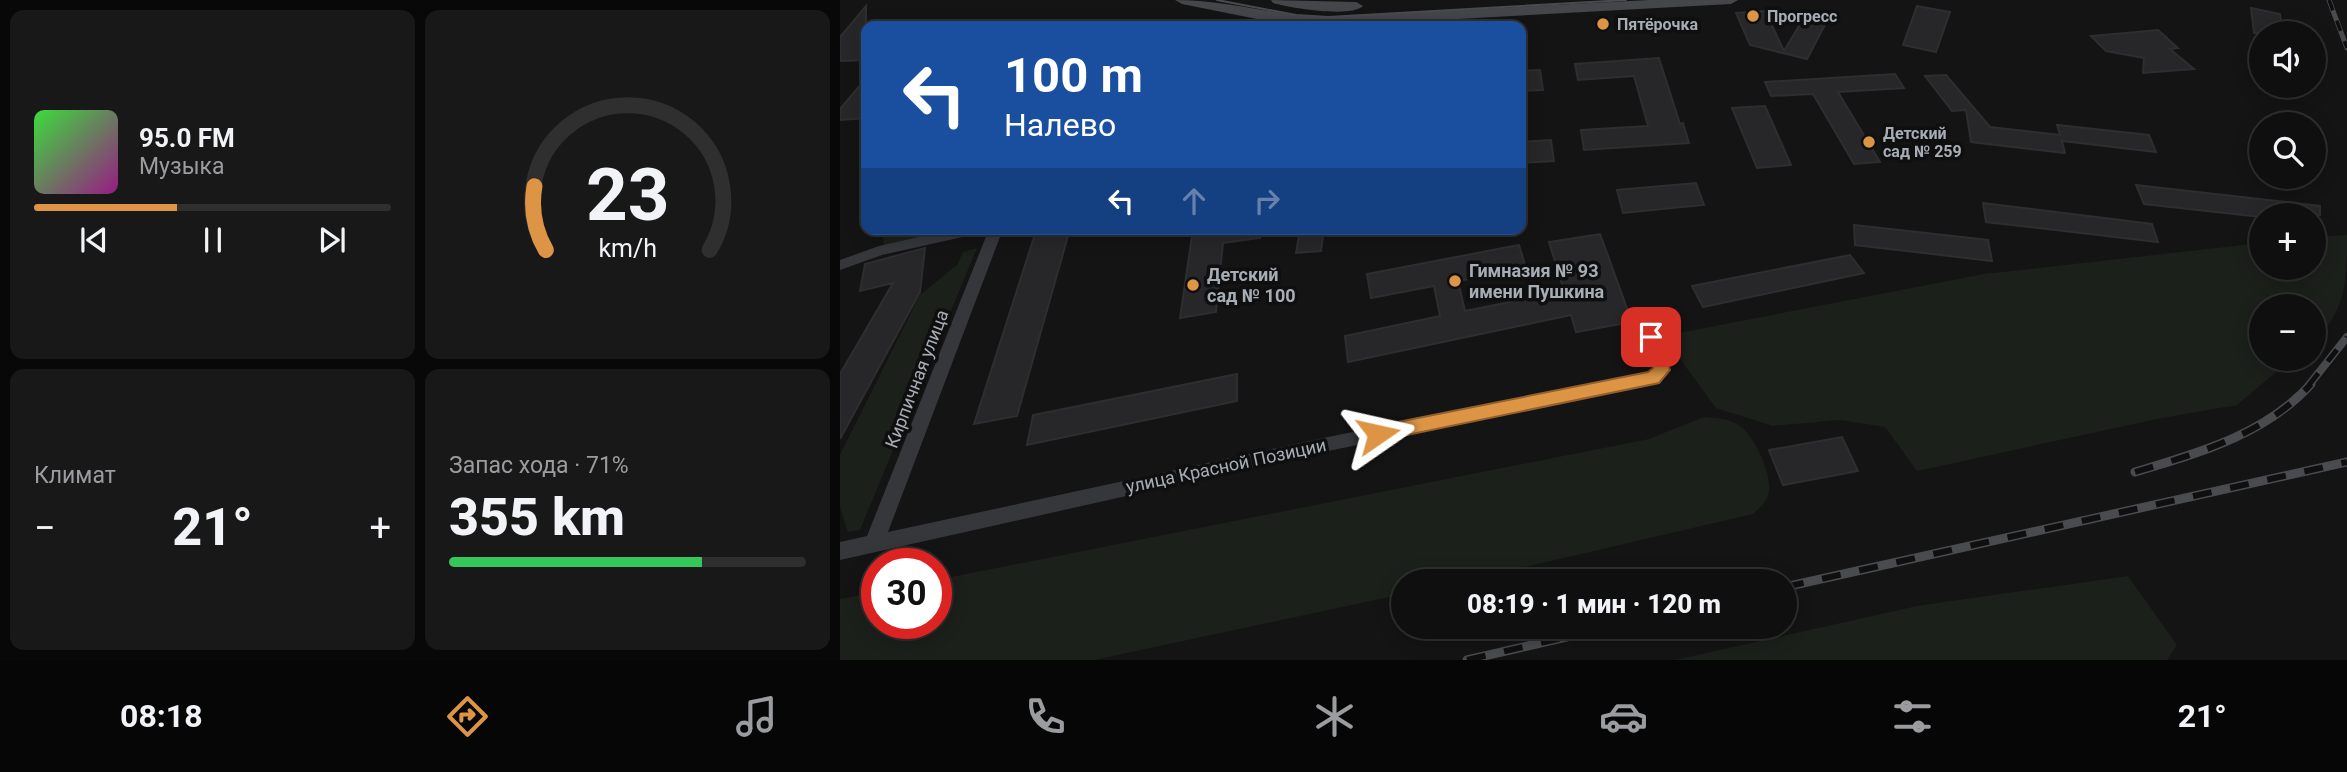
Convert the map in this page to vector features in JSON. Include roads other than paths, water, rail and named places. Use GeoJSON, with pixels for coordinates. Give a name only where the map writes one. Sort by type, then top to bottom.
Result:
{"type":"FeatureCollection","features":[{"type":"Feature","properties":{"kind":"main road"},"geometry":{"type":"LineString","coordinates":[[1182,0],[1287,20],[1323,21]]}},
{"type":"Feature","properties":{"kind":"main road"},"geometry":{"type":"LineString","coordinates":[[1278,0],[1333,7],[1468,0]]}},
{"type":"Feature","properties":{"kind":"main road"},"geometry":{"type":"LineString","coordinates":[[1376,21],[1731,0]]}},
{"type":"Feature","properties":{"kind":"street"},"geometry":{"type":"LineString","coordinates":[[1281,21],[1287,20]]}},
{"type":"Feature","properties":{"kind":"street"},"geometry":{"type":"LineString","coordinates":[[840,265],[879,251],[950,235]]}},
{"type":"Feature","properties":{"kind":"street","name":"Кирпичная улица"},"geometry":{"type":"LineString","coordinates":[[874,543],[994,235]]}},
{"type":"Feature","properties":{"kind":"street","name":"улица Красной Позиции"},"geometry":{"type":"LineString","coordinates":[[840,551],[1328,444],[1653,378],[1662,370],[1651,337]]}},
{"type":"Feature","properties":{"kind":"tram line"},"geometry":{"type":"LineString","coordinates":[[1217,0],[1296,15],[1328,17],[1626,0]]}},
{"type":"Feature","properties":{"kind":"railway"},"geometry":{"type":"LineString","coordinates":[[2329,0],[2347,48]]}},
{"type":"Feature","properties":{"kind":"railway"},"geometry":{"type":"LineString","coordinates":[[2309,385],[2347,337]]}},
{"type":"Feature","properties":{"kind":"railway"},"geometry":{"type":"LineString","coordinates":[[2135,472],[2206,449],[2252,429],[2293,402],[2311,384]]}},
{"type":"Feature","properties":{"kind":"railway"},"geometry":{"type":"LineString","coordinates":[[1797,584],[2347,462]]}},
{"type":"Feature","properties":{"kind":"railway"},"geometry":{"type":"LineString","coordinates":[[1467,660],[1558,639]]}},
{"type":"Feature","properties":{"kind":"place","name":"Прогресс"},"geometry":{"type":"Point","coordinates":[1753,16]}},
{"type":"Feature","properties":{"kind":"place","name":"Пятёрочка"},"geometry":{"type":"Point","coordinates":[1603,24]}},
{"type":"Feature","properties":{"kind":"place","name":"Детский сад № 259"},"geometry":{"type":"Point","coordinates":[1869,142]}},
{"type":"Feature","properties":{"kind":"place","name":"Гимназия № 93 имени Пушкина"},"geometry":{"type":"Point","coordinates":[1455,281]}},
{"type":"Feature","properties":{"kind":"place","name":"Детский сад № 100"},"geometry":{"type":"Point","coordinates":[1193,285]}}]}
